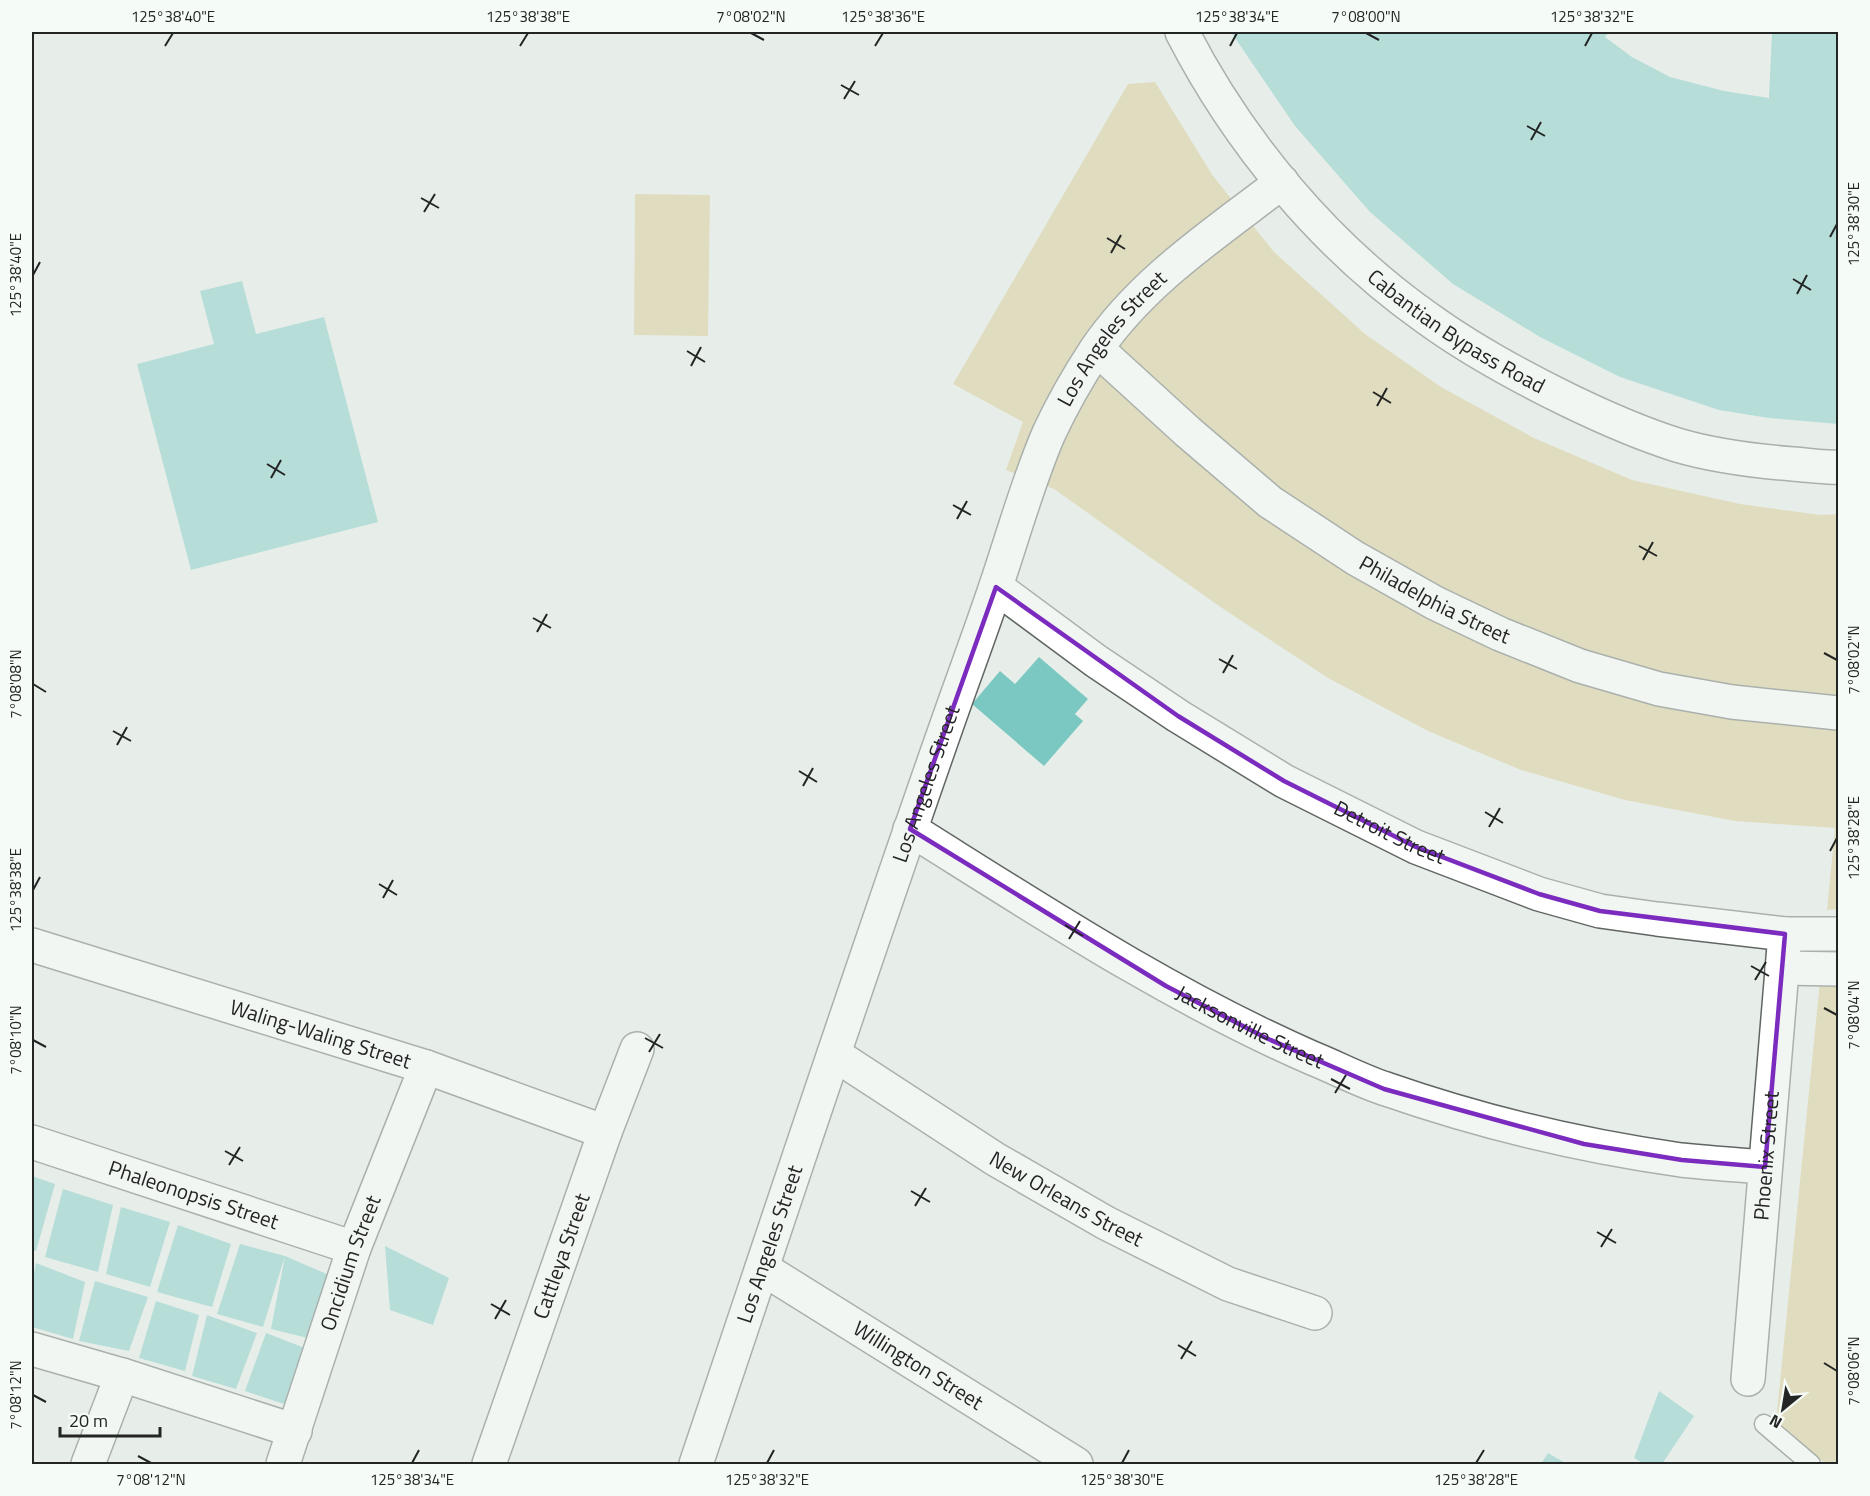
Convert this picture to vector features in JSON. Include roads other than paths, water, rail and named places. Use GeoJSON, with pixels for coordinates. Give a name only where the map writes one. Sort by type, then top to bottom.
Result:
{"type":"FeatureCollection","features":[{"type":"Feature","properties":{"kind":"street","name":"Cabantian Bypass Road"},"geometry":{"type":"LineString","coordinates":[[1182,32],[1211,85],[1243,134],[1281,182],[1336,241],[1386,287],[1427,319],[1470,347],[1538,385],[1610,420],[1678,445],[1757,461],[1839,467]]}},
{"type":"Feature","properties":{"kind":"street","name":"Los Angeles Street"},"geometry":{"type":"LineString","coordinates":[[696,1464],[910,829],[996,587],[1031,480],[1050,432],[1074,385],[1097,349],[1122,317],[1181,261],[1281,182]]}},
{"type":"Feature","properties":{"kind":"street","name":"Philadelphia Street"},"geometry":{"type":"LineString","coordinates":[[1097,349],[1188,432],[1270,502],[1355,558],[1454,612],[1500,634],[1581,666],[1659,689],[1732,702],[1839,713]]}},
{"type":"Feature","properties":{"kind":"street","name":"Detroit Street"},"geometry":{"type":"LineString","coordinates":[[996,587],[1096,661],[1188,722],[1284,781],[1416,848],[1539,894],[1600,911],[1785,934],[1839,934]]}},
{"type":"Feature","properties":{"kind":"street","name":"Jacksonville Street"},"geometry":{"type":"LineString","coordinates":[[910,829],[1166,986],[1266,1038],[1384,1089],[1476,1116],[1584,1143],[1682,1160],[1765,1167]]}},
{"type":"Feature","properties":{"kind":"street","name":"Phoenix Street"},"geometry":{"type":"LineString","coordinates":[[1748,1379],[1785,934]]}},
{"type":"Feature","properties":{"kind":"street","name":"Waling-Waling Street"},"geometry":{"type":"LineString","coordinates":[[32,945],[426,1067],[604,1132]]}},
{"type":"Feature","properties":{"kind":"street"},"geometry":{"type":"LineString","coordinates":[[1782,969],[1839,969]]}},
{"type":"Feature","properties":{"kind":"street","name":"Cattleya Street"},"geometry":{"type":"LineString","coordinates":[[489,1464],[604,1132],[637,1049]]}},
{"type":"Feature","properties":{"kind":"street","name":"New Orleans Street"},"geometry":{"type":"LineString","coordinates":[[834,1054],[995,1159],[1107,1223],[1228,1284],[1315,1313]]}},
{"type":"Feature","properties":{"kind":"street","name":"Oncidium Street"},"geometry":{"type":"LineString","coordinates":[[283,1464],[354,1248],[426,1067]]}},
{"type":"Feature","properties":{"kind":"street","name":"Phaleonopsis Street"},"geometry":{"type":"LineString","coordinates":[[32,1142],[354,1248]]}},
{"type":"Feature","properties":{"kind":"street","name":"Willington Street"},"geometry":{"type":"LineString","coordinates":[[762,1268],[1076,1464]]}},
{"type":"Feature","properties":{"kind":"street"},"geometry":{"type":"LineString","coordinates":[[32,1349],[122,1375],[295,1431]]}},
{"type":"Feature","properties":{"kind":"street"},"geometry":{"type":"LineString","coordinates":[[88,1464],[122,1375]]}},
{"type":"Feature","properties":{"kind":"lane"},"geometry":{"type":"LineString","coordinates":[[1764,1424],[1811,1464]]}}]}
